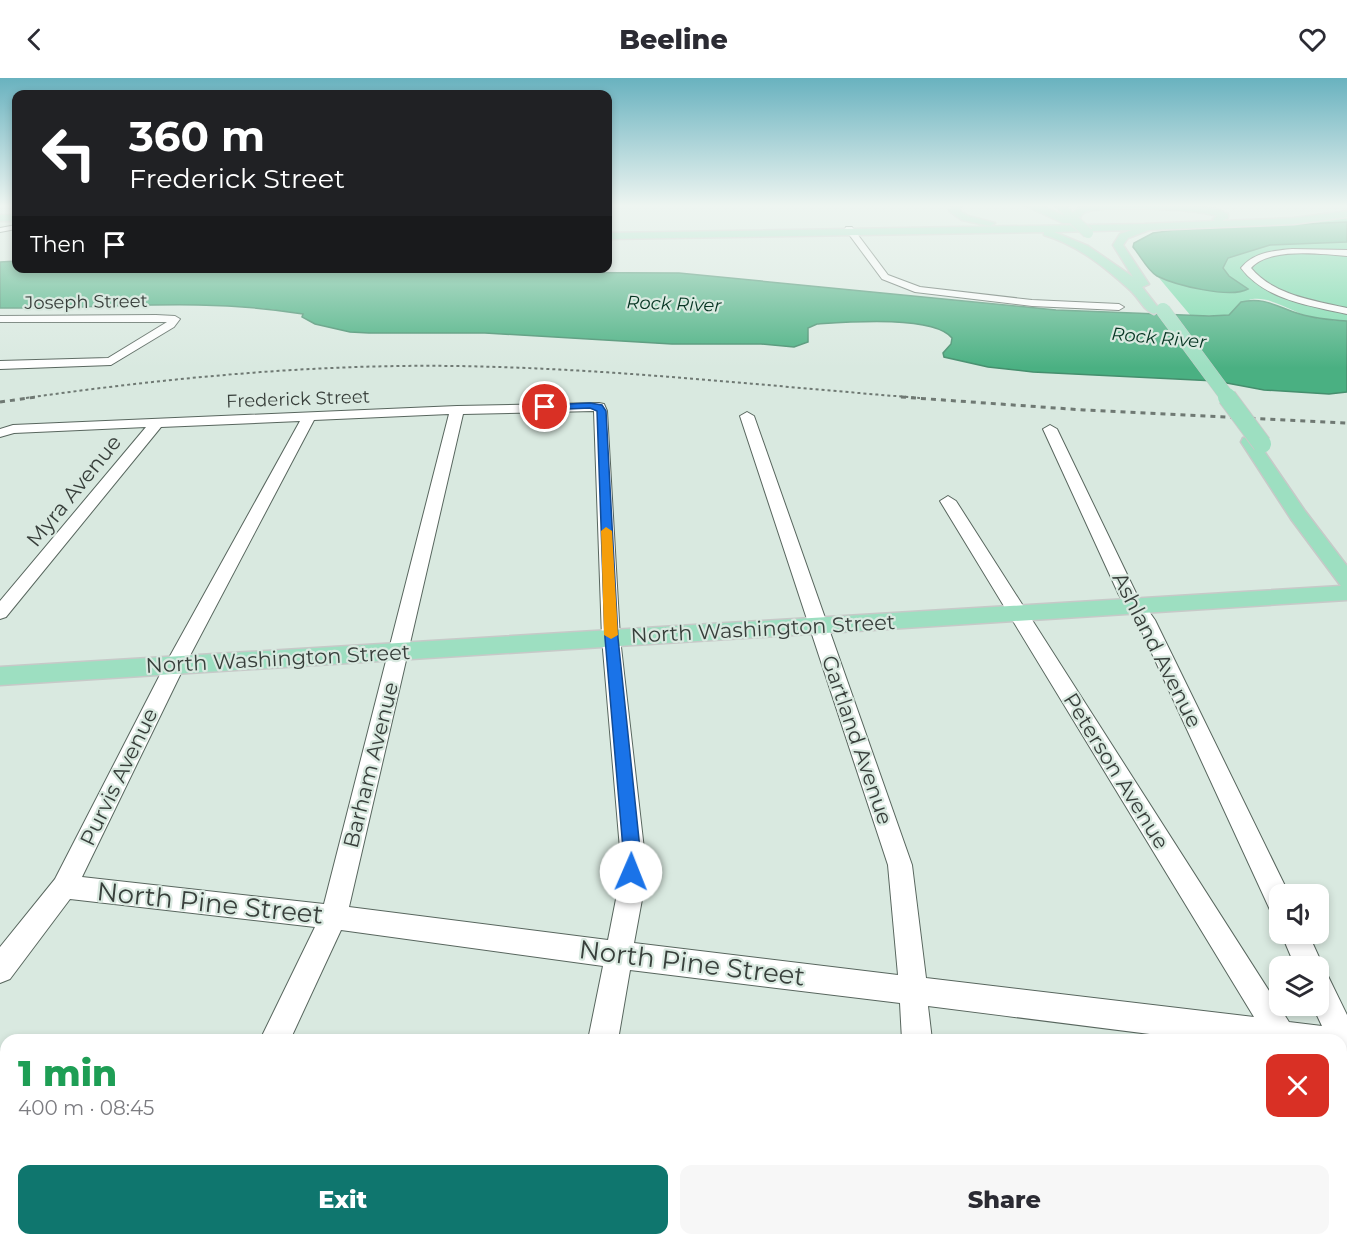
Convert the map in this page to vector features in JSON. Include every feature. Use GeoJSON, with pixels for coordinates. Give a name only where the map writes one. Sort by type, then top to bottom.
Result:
{"type":"FeatureCollection","features":[{"type":"Feature","properties":{"kind":"main road"},"geometry":{"type":"LineString","coordinates":[[1096,259],[1142,290]]}},
{"type":"Feature","properties":{"kind":"main road"},"geometry":{"type":"LineString","coordinates":[[1113,259],[1142,290]]}},
{"type":"Feature","properties":{"kind":"main road"},"geometry":{"type":"LineString","coordinates":[[1113,259],[1158,310],[1256,443],[1345,554]]}},
{"type":"Feature","properties":{"kind":"main road"},"geometry":{"type":"LineString","coordinates":[[1125,259],[1142,290]]}},
{"type":"Feature","properties":{"kind":"main road"},"geometry":{"type":"LineString","coordinates":[[1256,443],[1304,524],[1347,581]]}},
{"type":"Feature","properties":{"kind":"main road","name":"North Washington Street"},"geometry":{"type":"LineString","coordinates":[[0,676],[1347,593]]}},
{"type":"Feature","properties":{"kind":"street"},"geometry":{"type":"LineString","coordinates":[[872,259],[885,277],[904,286],[970,297],[1119,307]]}},
{"type":"Feature","properties":{"kind":"street"},"geometry":{"type":"LineString","coordinates":[[1255,259],[1246,268],[1258,281],[1284,293],[1347,310]]}},
{"type":"Feature","properties":{"kind":"street","name":"Joseph Street"},"geometry":{"type":"LineString","coordinates":[[0,319],[173,318],[175,320],[119,357],[93,363],[0,365]]}},
{"type":"Feature","properties":{"kind":"street","name":"Frederick Street"},"geometry":{"type":"LineString","coordinates":[[0,433],[13,429],[457,410],[599,407],[611,638]]}},
{"type":"Feature","properties":{"kind":"street","name":"Barham Avenue"},"geometry":{"type":"LineString","coordinates":[[277,1034],[334,917],[457,410]]}},
{"type":"Feature","properties":{"kind":"street","name":"Gartland Avenue"},"geometry":{"type":"LineString","coordinates":[[747,416],[903,877],[916,1034]]}},
{"type":"Feature","properties":{"kind":"street","name":"Purvis Avenue"},"geometry":{"type":"LineString","coordinates":[[0,969],[64,887],[175,665],[309,417]]}},
{"type":"Feature","properties":{"kind":"street","name":"Myra Avenue"},"geometry":{"type":"LineString","coordinates":[[0,613],[157,423]]}},
{"type":"Feature","properties":{"kind":"street","name":"Ashland Avenue"},"geometry":{"type":"LineString","coordinates":[[1050,429],[1128,595],[1146,620],[1271,884]]}},
{"type":"Feature","properties":{"kind":"street","name":"Peterson Avenue"},"geometry":{"type":"LineString","coordinates":[[948,501],[1281,1034]]}},
{"type":"Feature","properties":{"kind":"street"},"geometry":{"type":"LineString","coordinates":[[604,1034],[630,894],[632,849],[611,638]]}},
{"type":"Feature","properties":{"kind":"street","name":"North Pine Street"},"geometry":{"type":"LineString","coordinates":[[64,887],[334,917],[619,955],[1266,1034]]}},
{"type":"Feature","properties":{"kind":"street"},"geometry":{"type":"LineString","coordinates":[[1329,1016],[1335,1034]]}},
{"type":"Feature","properties":{"kind":"shaded area"},"geometry":{"type":"Polygon","coordinates":[[[1143,259],[1347,259],[1347,321],[1306,316],[1263,299],[1246,301],[1229,315],[1191,316],[1143,259]]]}},
{"type":"Feature","properties":{"kind":"water"},"geometry":{"type":"Polygon","coordinates":[[[1142,259],[1227,259],[1223,268],[1229,276],[1248,289],[1240,292],[1202,290],[1165,280],[1150,270],[1142,259]]]}},
{"type":"Feature","properties":{"kind":"water","name":"Rock River"},"geometry":{"type":"Polygon","coordinates":[[[12,261],[12,273],[679,273],[1056,310],[1209,316],[1229,315],[1241,302],[1257,300],[1312,317],[1347,321],[1347,392],[1329,394],[1264,390],[1216,381],[1033,372],[988,367],[944,357],[943,353],[951,344],[952,338],[942,331],[909,323],[817,324],[808,328],[808,342],[794,347],[761,344],[672,344],[485,333],[350,332],[315,324],[302,317],[303,314],[227,306],[0,308],[0,262],[12,261]]]}},
{"type":"Feature","properties":{"kind":"railway"},"geometry":{"type":"LineString","coordinates":[[26,398],[132,384],[239,374],[400,366],[571,370],[920,398]]}},
{"type":"Feature","properties":{"kind":"railway"},"geometry":{"type":"LineString","coordinates":[[0,402],[36,397]]}},
{"type":"Feature","properties":{"kind":"railway"},"geometry":{"type":"LineString","coordinates":[[901,397],[1084,410],[1347,423]]}},
{"type":"Feature","properties":{"kind":"slow traffic"},"geometry":{"type":"LineString","coordinates":[[606,531],[611,635]]}},
{"type":"Feature","properties":{"kind":"route"},"geometry":{"type":"LineString","coordinates":[[545,407],[590,406],[599,407],[601,411],[611,638],[632,849],[631,872]]}}]}
